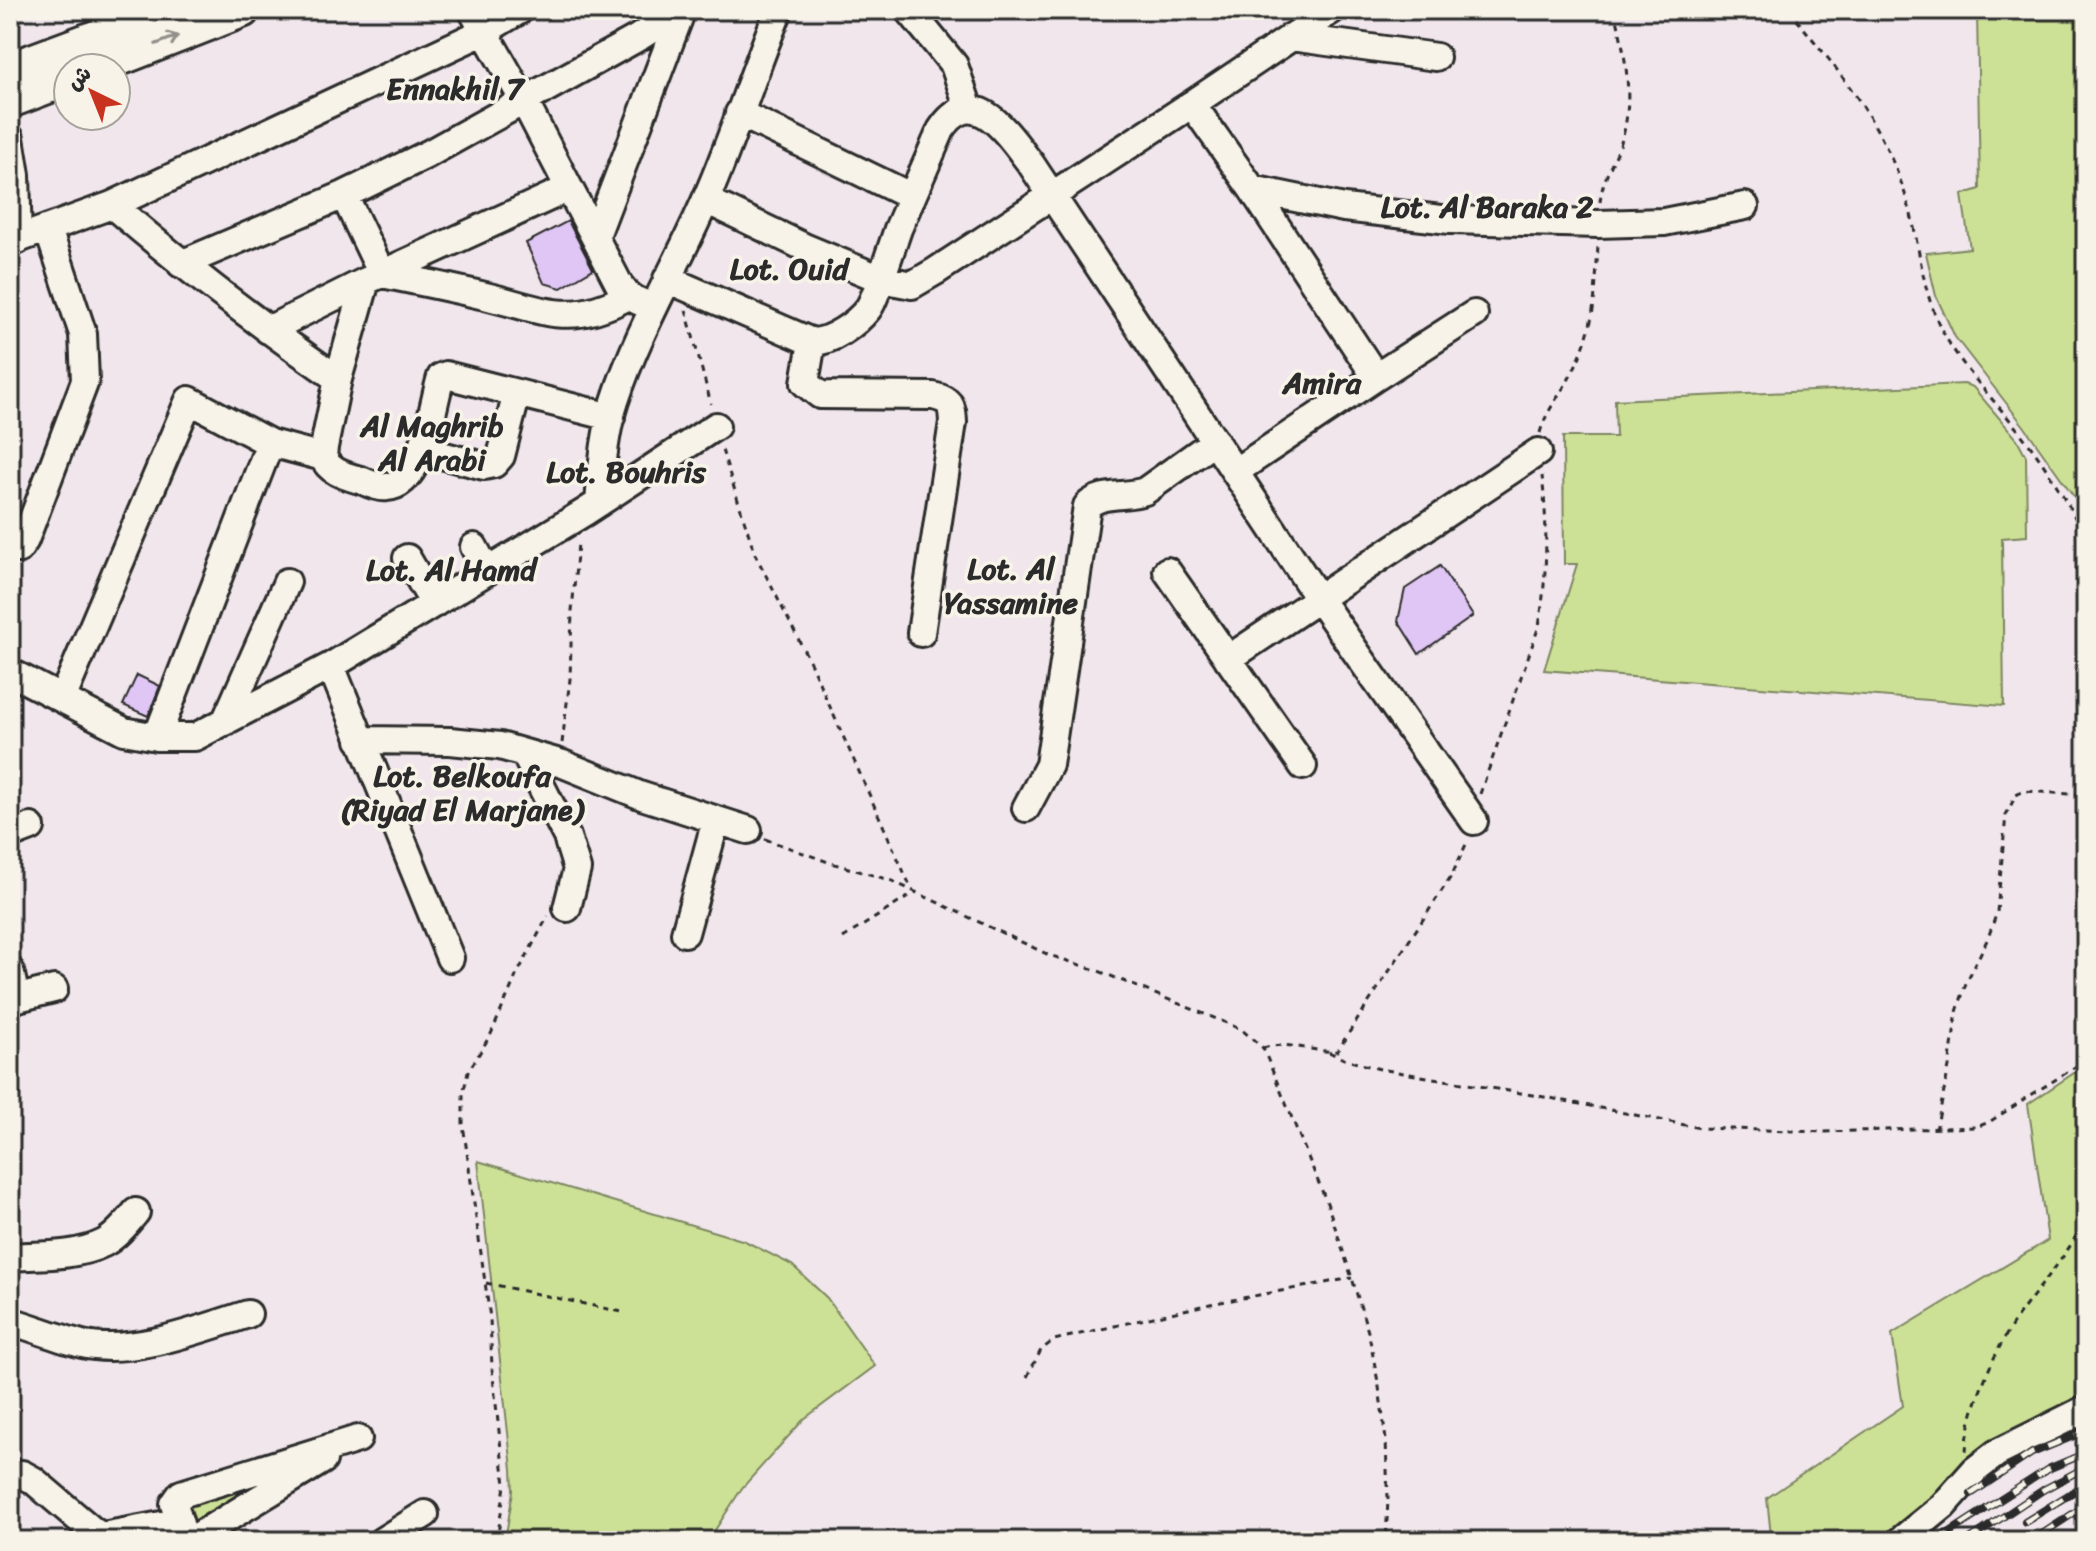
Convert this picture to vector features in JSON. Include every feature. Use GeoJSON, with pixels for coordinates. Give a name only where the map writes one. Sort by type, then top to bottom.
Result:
{"type":"FeatureCollection","features":[{"type":"Feature","properties":{"kind":"main road"},"geometry":{"type":"LineString","coordinates":[[10,70],[171,10]]}},
{"type":"Feature","properties":{"kind":"main road"},"geometry":{"type":"LineString","coordinates":[[132,53],[242,10]]}},
{"type":"Feature","properties":{"kind":"main road"},"geometry":{"type":"LineString","coordinates":[[10,100],[52,84]]}},
{"type":"Feature","properties":{"kind":"street"},"geometry":{"type":"LineString","coordinates":[[10,138],[16,175],[14,241],[112,205],[478,21],[520,10]]}},
{"type":"Feature","properties":{"kind":"street"},"geometry":{"type":"LineString","coordinates":[[181,264],[344,195],[428,154],[682,10]]}},
{"type":"Feature","properties":{"kind":"street"},"geometry":{"type":"LineString","coordinates":[[595,238],[682,10]]}},
{"type":"Feature","properties":{"kind":"street"},"geometry":{"type":"LineString","coordinates":[[374,278],[488,297],[545,313],[566,314],[641,300],[674,282],[779,10]]}},
{"type":"Feature","properties":{"kind":"street"},"geometry":{"type":"LineString","coordinates":[[909,10],[954,65],[969,109]]}},
{"type":"Feature","properties":{"kind":"street"},"geometry":{"type":"LineString","coordinates":[[706,200],[804,247],[881,279],[912,285],[1192,104],[1309,20],[1436,57]]}},
{"type":"Feature","properties":{"kind":"street"},"geometry":{"type":"LineString","coordinates":[[478,21],[524,101],[610,269],[641,300]]}},
{"type":"Feature","properties":{"kind":"street"},"geometry":{"type":"LineString","coordinates":[[1192,104],[1376,377]]}},
{"type":"Feature","properties":{"kind":"street"},"geometry":{"type":"LineString","coordinates":[[674,282],[812,342],[829,339],[869,308],[912,197],[948,119],[957,112],[969,109],[983,111],[1005,131],[1031,164],[1319,599],[1474,821]]}},
{"type":"Feature","properties":{"kind":"street"},"geometry":{"type":"LineString","coordinates":[[739,113],[912,197]]}},
{"type":"Feature","properties":{"kind":"street"},"geometry":{"type":"LineString","coordinates":[[268,330],[569,188]]}},
{"type":"Feature","properties":{"kind":"street"},"geometry":{"type":"LineString","coordinates":[[1252,189],[1391,215],[1450,220],[1598,224],[1664,222],[1745,206]]}},
{"type":"Feature","properties":{"kind":"street"},"geometry":{"type":"LineString","coordinates":[[323,457],[338,379],[374,278],[344,195]]}},
{"type":"Feature","properties":{"kind":"street"},"geometry":{"type":"LineString","coordinates":[[112,205],[181,264],[338,379]]}},
{"type":"Feature","properties":{"kind":"street"},"geometry":{"type":"LineString","coordinates":[[10,549],[19,549],[25,540],[85,381],[83,334],[48,229]]}},
{"type":"Feature","properties":{"kind":"street"},"geometry":{"type":"LineString","coordinates":[[592,508],[611,417],[630,362],[641,300]]}},
{"type":"Feature","properties":{"kind":"street"},"geometry":{"type":"LineString","coordinates":[[1236,471],[1474,314]]}},
{"type":"Feature","properties":{"kind":"street"},"geometry":{"type":"LineString","coordinates":[[812,342],[805,383],[820,395],[933,396],[947,400],[953,406],[921,633]]}},
{"type":"Feature","properties":{"kind":"street"},"geometry":{"type":"LineString","coordinates":[[62,699],[189,400],[270,443],[323,457],[332,469],[379,487],[405,480],[422,450],[441,377],[446,375],[611,417]]}},
{"type":"Feature","properties":{"kind":"street"},"geometry":{"type":"LineString","coordinates":[[422,450],[484,466],[494,464],[501,456],[517,393]]}},
{"type":"Feature","properties":{"kind":"street"},"geometry":{"type":"LineString","coordinates":[[10,672],[124,731],[157,737],[195,737],[331,666],[592,508],[716,426]]}},
{"type":"Feature","properties":{"kind":"street"},"geometry":{"type":"LineString","coordinates":[[1026,808],[1049,765],[1087,506],[1098,497],[1133,496],[1145,491],[1215,441]]}},
{"type":"Feature","properties":{"kind":"street"},"geometry":{"type":"LineString","coordinates":[[157,737],[270,443]]}},
{"type":"Feature","properties":{"kind":"street"},"geometry":{"type":"LineString","coordinates":[[1228,659],[1538,452]]}},
{"type":"Feature","properties":{"kind":"street"},"geometry":{"type":"LineString","coordinates":[[474,547],[487,571]]}},
{"type":"Feature","properties":{"kind":"street"},"geometry":{"type":"LineString","coordinates":[[407,558],[434,604]]}},
{"type":"Feature","properties":{"kind":"street"},"geometry":{"type":"LineString","coordinates":[[1167,571],[1303,766]]}},
{"type":"Feature","properties":{"kind":"street"},"geometry":{"type":"LineString","coordinates":[[225,722],[287,582]]}},
{"type":"Feature","properties":{"kind":"street"},"geometry":{"type":"LineString","coordinates":[[331,666],[450,958]]}},
{"type":"Feature","properties":{"kind":"street"},"geometry":{"type":"LineString","coordinates":[[360,740],[450,741],[500,746],[563,764],[642,796],[748,830]]}},
{"type":"Feature","properties":{"kind":"street"},"geometry":{"type":"LineString","coordinates":[[525,754],[567,837],[577,869],[559,909]]}},
{"type":"Feature","properties":{"kind":"street"},"geometry":{"type":"LineString","coordinates":[[685,933],[716,820]]}},
{"type":"Feature","properties":{"kind":"street"},"geometry":{"type":"LineString","coordinates":[[10,970],[13,1000],[54,989]]}},
{"type":"Feature","properties":{"kind":"street"},"geometry":{"type":"LineString","coordinates":[[10,1257],[64,1254],[104,1243],[125,1226],[136,1212]]}},
{"type":"Feature","properties":{"kind":"street"},"geometry":{"type":"LineString","coordinates":[[10,1321],[84,1345],[121,1346],[169,1338],[248,1314]]}},
{"type":"Feature","properties":{"kind":"street"},"geometry":{"type":"LineString","coordinates":[[1900,1541],[1943,1506],[1975,1470],[1997,1453],[2086,1409]]}},
{"type":"Feature","properties":{"kind":"street"},"geometry":{"type":"LineString","coordinates":[[10,1478],[22,1474],[33,1480],[102,1536],[198,1536],[358,1439],[181,1494],[174,1504],[186,1535]]}},
{"type":"Feature","properties":{"kind":"street"},"geometry":{"type":"LineString","coordinates":[[382,1541],[425,1514]]}},
{"type":"Feature","properties":{"kind":"path"},"geometry":{"type":"LineString","coordinates":[[1263,1048],[1283,1045],[1337,1051],[1452,875],[1474,821],[1483,781],[1539,626],[1545,537],[1539,436],[1544,419],[1572,374],[1591,327],[1603,183],[1619,148],[1627,101],[1625,55],[1615,10]]}},
{"type":"Feature","properties":{"kind":"path"},"geometry":{"type":"LineString","coordinates":[[1789,10],[1857,94],[1878,130],[1908,202],[1921,274],[1944,335],[2044,466],[2065,497],[2086,539]]}},
{"type":"Feature","properties":{"kind":"path"},"geometry":{"type":"LineString","coordinates":[[674,282],[728,474],[755,554],[809,660],[914,891]]}},
{"type":"Feature","properties":{"kind":"path"},"geometry":{"type":"LineString","coordinates":[[563,764],[562,740],[570,679],[575,567],[592,508]]}},
{"type":"Feature","properties":{"kind":"path"},"geometry":{"type":"LineString","coordinates":[[1936,1130],[1957,1012],[1966,983],[1997,912],[2006,815],[2010,803],[2024,791],[2086,795]]}},
{"type":"Feature","properties":{"kind":"path"},"geometry":{"type":"LineString","coordinates":[[748,830],[775,843],[873,874],[1049,955],[1096,970],[1224,1022],[1242,1030],[1263,1048],[1327,1203],[1369,1335],[1386,1440],[1386,1541]]}},
{"type":"Feature","properties":{"kind":"path"},"geometry":{"type":"LineString","coordinates":[[843,938],[914,891]]}},
{"type":"Feature","properties":{"kind":"path"},"geometry":{"type":"LineString","coordinates":[[497,1541],[505,1485],[486,1283],[463,1124],[465,1081],[491,1034],[517,974],[559,909]]}},
{"type":"Feature","properties":{"kind":"path"},"geometry":{"type":"LineString","coordinates":[[1329,1052],[1380,1069],[1700,1128],[1825,1132],[1968,1129],[1989,1122],[2086,1060]]}},
{"type":"Feature","properties":{"kind":"path"},"geometry":{"type":"LineString","coordinates":[[1966,1482],[1965,1460],[1970,1426],[1992,1366],[2012,1325],[2072,1246],[2086,1216]]}},
{"type":"Feature","properties":{"kind":"path"},"geometry":{"type":"LineString","coordinates":[[1027,1377],[1041,1350],[1054,1340],[1210,1304],[1352,1278]]}},
{"type":"Feature","properties":{"kind":"path"},"geometry":{"type":"LineString","coordinates":[[486,1283],[622,1312]]}},
{"type":"Feature","properties":{"kind":"green space"},"geometry":{"type":"Polygon","coordinates":[[[1977,10],[2086,10],[2086,520],[2075,498],[2024,426],[1955,337],[1936,296],[1926,253],[1970,248],[1962,195],[1980,189],[1977,10]]]}},
{"type":"Feature","properties":{"kind":"green space"},"geometry":{"type":"Polygon","coordinates":[[[1964,384],[1973,387],[2017,439],[2026,456],[2027,536],[2002,538],[2004,706],[1544,670],[1577,564],[1564,564],[1563,437],[1616,437],[1615,400],[1964,384]]]}},
{"type":"Feature","properties":{"kind":"green space"},"geometry":{"type":"Polygon","coordinates":[[[2086,1065],[2086,1402],[1889,1541],[1765,1541],[1771,1536],[1767,1498],[1903,1406],[1892,1334],[2048,1240],[2028,1104],[2086,1065]]]}},
{"type":"Feature","properties":{"kind":"green space"},"geometry":{"type":"Polygon","coordinates":[[[478,1161],[745,1241],[792,1265],[827,1298],[875,1366],[804,1419],[742,1488],[708,1541],[505,1541],[513,1491],[512,1469],[478,1161]]]}},
{"type":"Feature","properties":{"kind":"green space"},"geometry":{"type":"Polygon","coordinates":[[[301,1464],[195,1525],[188,1506],[193,1503],[301,1464]]]}},
{"type":"Feature","properties":{"kind":"building"},"geometry":{"type":"Polygon","coordinates":[[[568,221],[593,269],[561,288],[544,283],[526,243],[568,221]]]}},
{"type":"Feature","properties":{"kind":"building"},"geometry":{"type":"Polygon","coordinates":[[[1440,566],[1473,616],[1419,654],[1398,621],[1405,589],[1440,566]]]}},
{"type":"Feature","properties":{"kind":"building"},"geometry":{"type":"Polygon","coordinates":[[[137,675],[160,686],[148,716],[123,705],[137,675]]]}},
{"type":"Feature","properties":{"kind":"railway"},"geometry":{"type":"LineString","coordinates":[[1971,1494],[2032,1453],[2086,1431]]}},
{"type":"Feature","properties":{"kind":"railway"},"geometry":{"type":"LineString","coordinates":[[1936,1541],[2048,1469],[2086,1453]]}},
{"type":"Feature","properties":{"kind":"railway"},"geometry":{"type":"LineString","coordinates":[[1967,1541],[2043,1490],[2086,1467]]}},
{"type":"Feature","properties":{"kind":"railway"},"geometry":{"type":"LineString","coordinates":[[2025,1522],[2086,1484]]}},
{"type":"Feature","properties":{"kind":"railway"},"geometry":{"type":"LineString","coordinates":[[2042,1534],[2086,1505]]}},
{"type":"Feature","properties":{"kind":"railway"},"geometry":{"type":"LineString","coordinates":[[2071,1541],[2086,1531]]}},
{"type":"Feature","properties":{"kind":"district","name":"Ennakhil 7"},"geometry":{"type":"Point","coordinates":[455,89]}},
{"type":"Feature","properties":{"kind":"district","name":"Lot. Al Baraka 2"},"geometry":{"type":"Point","coordinates":[1487,207]}},
{"type":"Feature","properties":{"kind":"district","name":"Lot. Ouid"},"geometry":{"type":"Point","coordinates":[789,269]}},
{"type":"Feature","properties":{"kind":"district","name":"Amira"},"geometry":{"type":"Point","coordinates":[1322,383]}},
{"type":"Feature","properties":{"kind":"district","name":"Al Maghrib Al Arabi"},"geometry":{"type":"Point","coordinates":[432,443]}},
{"type":"Feature","properties":{"kind":"district","name":"Lot. Bouhris"},"geometry":{"type":"Point","coordinates":[626,472]}},
{"type":"Feature","properties":{"kind":"district","name":"Lot. Al Hamd"},"geometry":{"type":"Point","coordinates":[451,570]}},
{"type":"Feature","properties":{"kind":"district","name":"Lot. Al Yassamine"},"geometry":{"type":"Point","coordinates":[1011,586]}},
{"type":"Feature","properties":{"kind":"district","name":"Lot. Belkoufa (Riyad El Marjane)"},"geometry":{"type":"Point","coordinates":[462,793]}}]}
